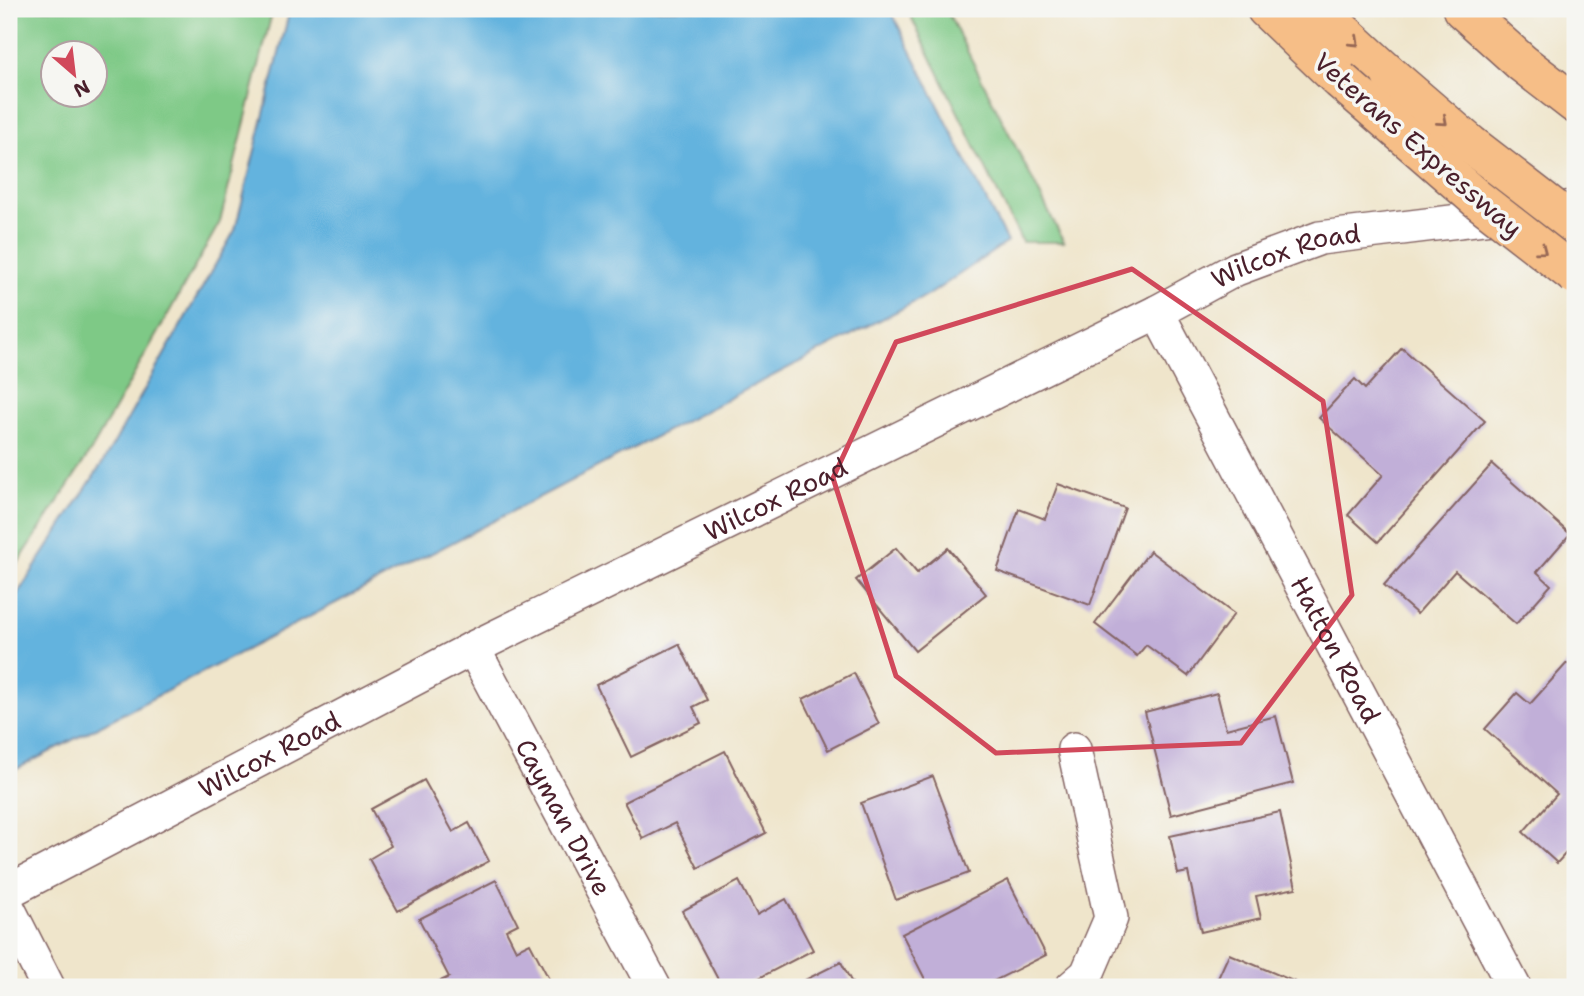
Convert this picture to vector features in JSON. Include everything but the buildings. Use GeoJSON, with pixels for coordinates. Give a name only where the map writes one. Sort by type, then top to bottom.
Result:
{"type":"FeatureCollection","features":[{"type":"Feature","properties":{"kind":"highway","name":"Veterans Expressway"},"geometry":{"type":"LineString","coordinates":[[1266,9],[1340,80],[1476,198],[1575,275]]}},
{"type":"Feature","properties":{"kind":"highway"},"geometry":{"type":"LineString","coordinates":[[1318,9],[1470,144],[1575,225]]}},
{"type":"Feature","properties":{"kind":"highway"},"geometry":{"type":"LineString","coordinates":[[1462,9],[1522,63],[1575,104]]}},
{"type":"Feature","properties":{"kind":"street","name":"Wilcox Road"},"geometry":{"type":"LineString","coordinates":[[9,891],[473,648],[1157,312],[1236,268],[1320,238],[1575,207]]}},
{"type":"Feature","properties":{"kind":"street","name":"Hatton Road"},"geometry":{"type":"LineString","coordinates":[[1157,312],[1514,987]]}},
{"type":"Feature","properties":{"kind":"street","name":"Cayman Drive"},"geometry":{"type":"LineString","coordinates":[[473,648],[654,987]]}},
{"type":"Feature","properties":{"kind":"street"},"geometry":{"type":"LineString","coordinates":[[1072,987],[1087,974],[1111,918],[1074,749]]}},
{"type":"Feature","properties":{"kind":"street"},"geometry":{"type":"LineString","coordinates":[[9,910],[48,987]]}},
{"type":"Feature","properties":{"kind":"highlighted area"},"geometry":{"type":"Polygon","coordinates":[[[1132,269],[1323,401],[1352,595],[1241,743],[996,753],[896,676],[833,478],[896,342],[1132,269]]]}},
{"type":"Feature","properties":{"kind":"green space"},"geometry":{"type":"Polygon","coordinates":[[[9,9],[273,9],[220,222],[92,449],[9,577],[9,9]]]}},
{"type":"Feature","properties":{"kind":"green space"},"geometry":{"type":"Polygon","coordinates":[[[907,9],[946,9],[1064,242],[1022,242],[907,9]]]}},
{"type":"Feature","properties":{"kind":"water"},"geometry":{"type":"Polygon","coordinates":[[[290,9],[890,9],[1007,242],[932,293],[9,773],[9,607],[105,459],[235,230],[290,9]]]}}]}
